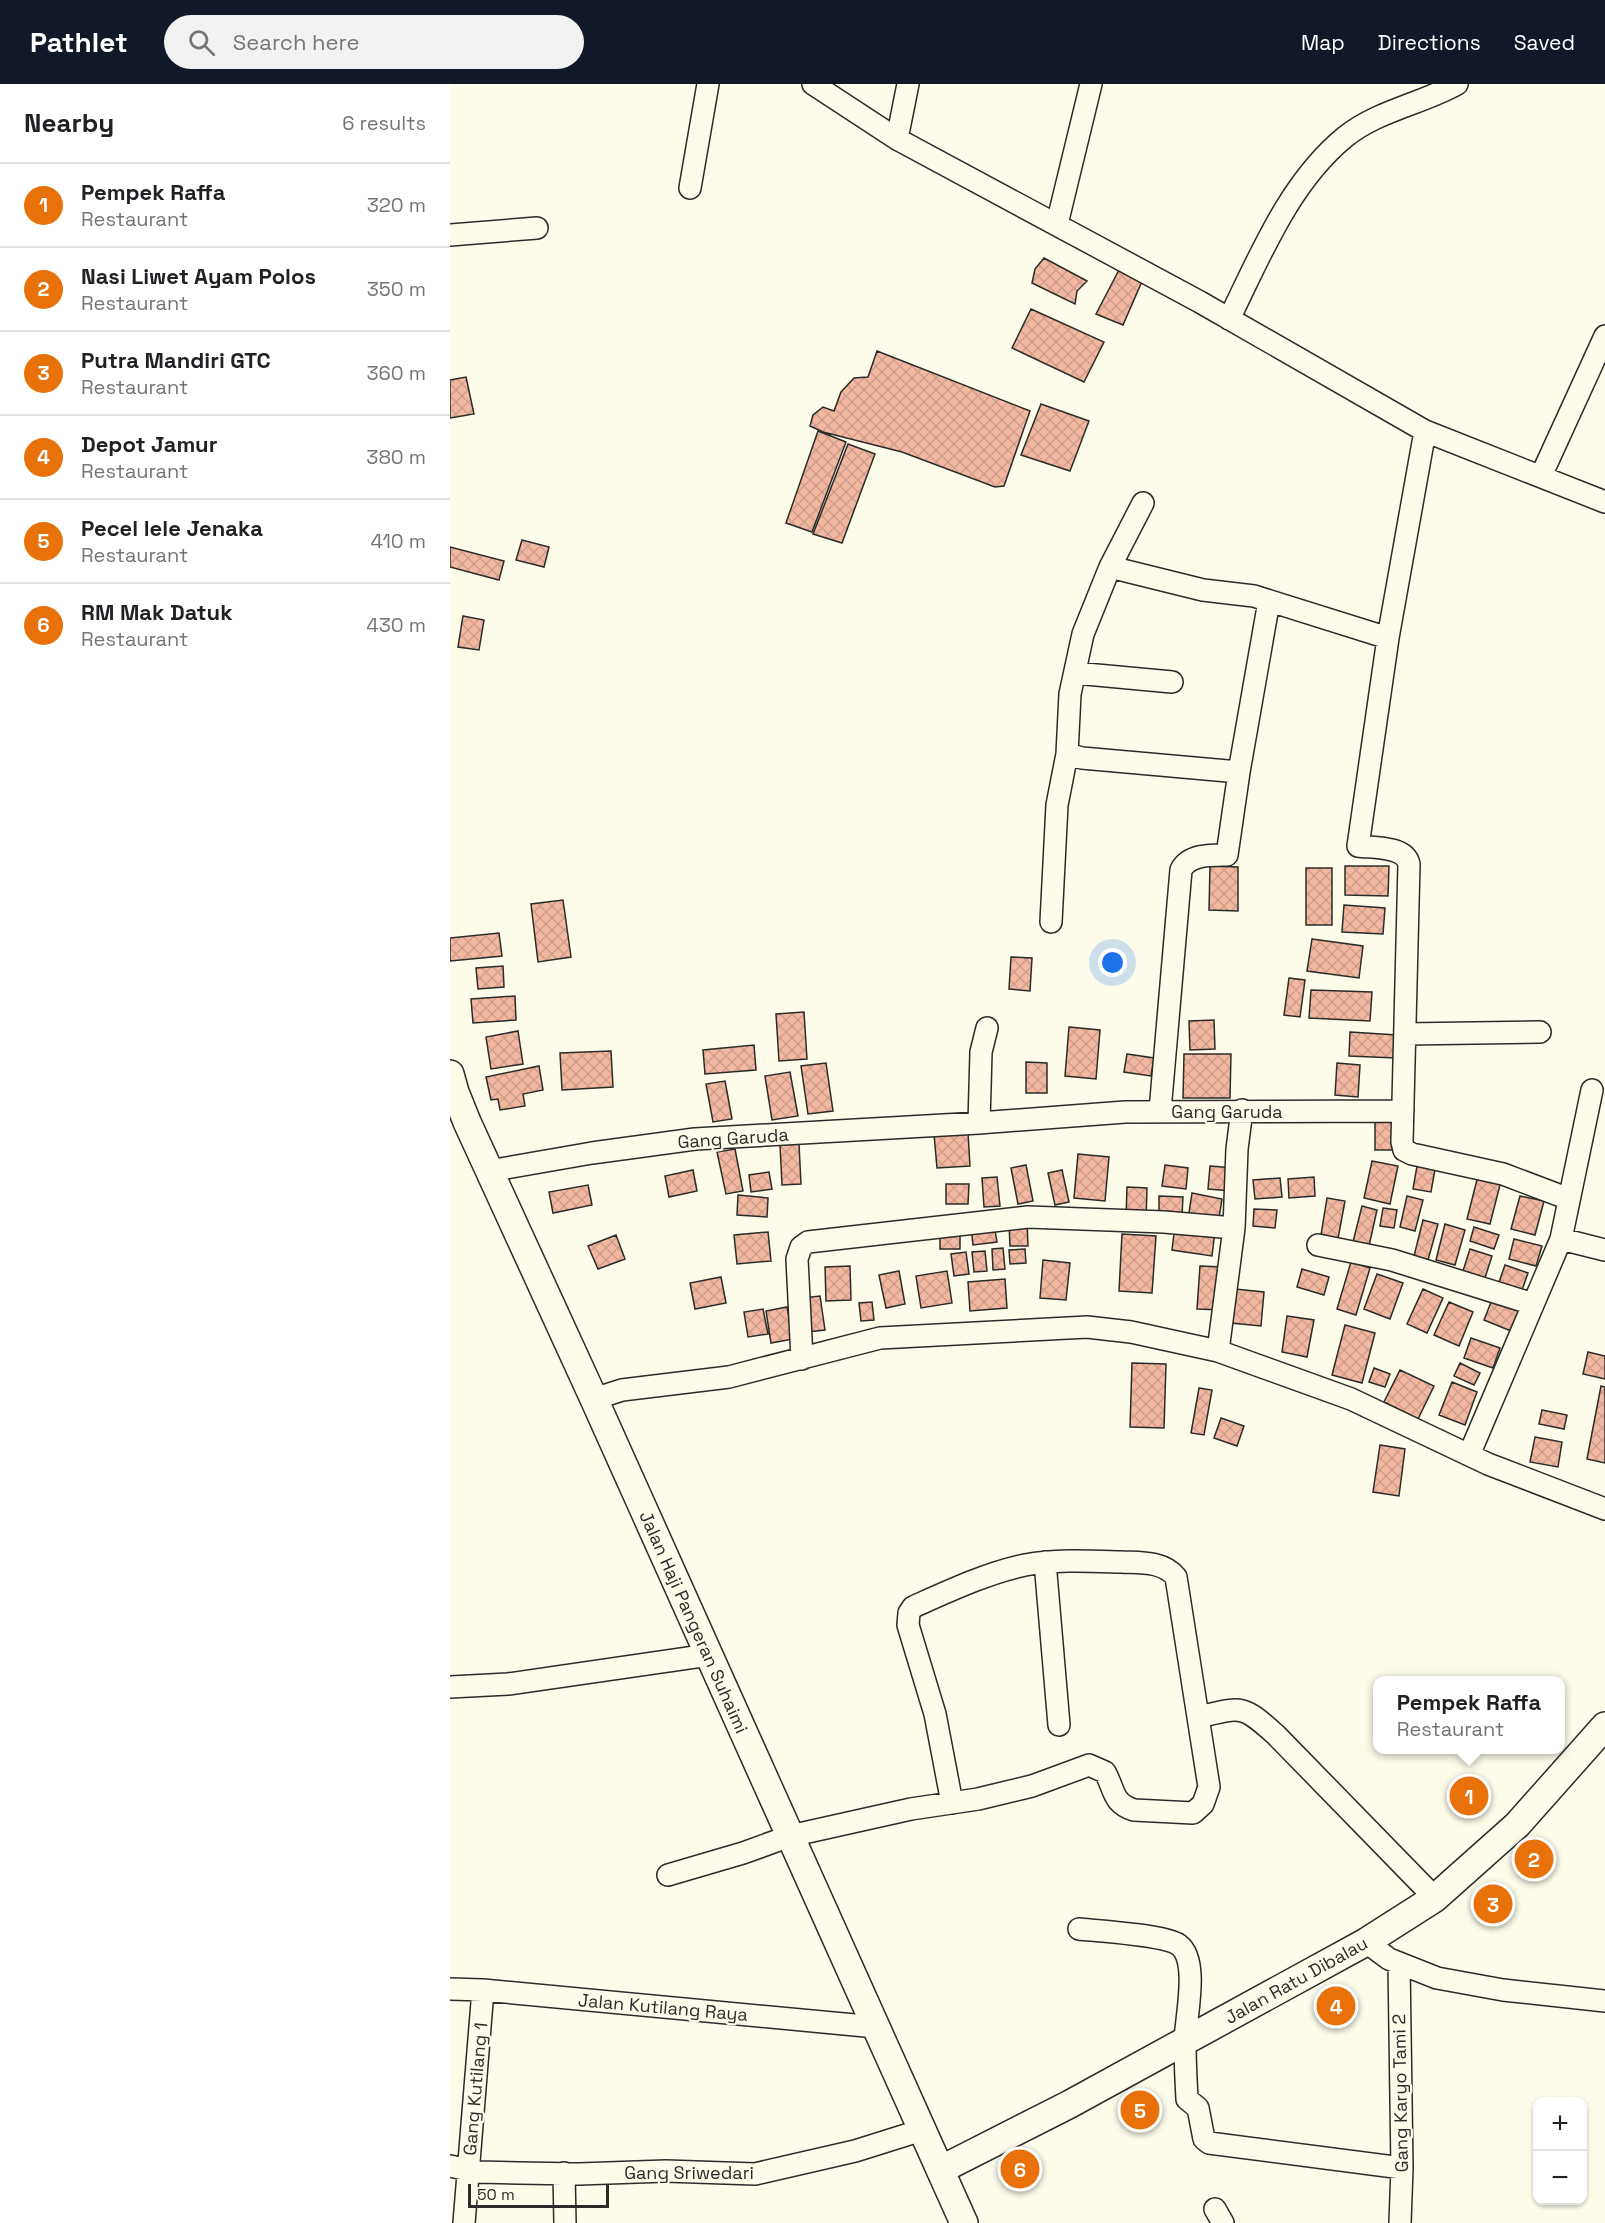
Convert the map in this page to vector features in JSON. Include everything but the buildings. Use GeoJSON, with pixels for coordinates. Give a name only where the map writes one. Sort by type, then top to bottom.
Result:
{"type":"FeatureCollection","features":[{"type":"Feature","properties":{"kind":"main road","name":"Jalan Haji Pangeran Suhaimi"},"geometry":{"type":"LineString","coordinates":[[450,1074],[455,1092],[489,1171],[594,1399],[964,2223]]}},
{"type":"Feature","properties":{"kind":"main road","name":"Jalan Ratu Dibalau"},"geometry":{"type":"LineString","coordinates":[[940,2170],[1070,2104],[1366,1942],[1435,1898],[1517,1825],[1605,1726]]}},
{"type":"Feature","properties":{"kind":"street"},"geometry":{"type":"LineString","coordinates":[[690,188],[708,84]]}},
{"type":"Feature","properties":{"kind":"street"},"geometry":{"type":"LineString","coordinates":[[813,84],[897,139],[1229,318],[1425,431],[1605,502]]}},
{"type":"Feature","properties":{"kind":"street"},"geometry":{"type":"LineString","coordinates":[[897,139],[908,84]]}},
{"type":"Feature","properties":{"kind":"street"},"geometry":{"type":"LineString","coordinates":[[1057,224],[1091,84]]}},
{"type":"Feature","properties":{"kind":"street"},"geometry":{"type":"LineString","coordinates":[[1229,318],[1286,206],[1316,166],[1345,136],[1386,113],[1457,84]]}},
{"type":"Feature","properties":{"kind":"street"},"geometry":{"type":"LineString","coordinates":[[450,235],[537,228]]}},
{"type":"Feature","properties":{"kind":"street"},"geometry":{"type":"LineString","coordinates":[[1541,476],[1600,358],[1605,336]]}},
{"type":"Feature","properties":{"kind":"street"},"geometry":{"type":"LineString","coordinates":[[1425,431],[1388,638],[1358,846],[1402,853],[1408,858],[1409,864],[1402,1142],[1404,1150],[1412,1154],[1503,1174],[1569,1199]]}},
{"type":"Feature","properties":{"kind":"street"},"geometry":{"type":"LineString","coordinates":[[1052,922],[1057,806],[1066,754],[1070,694],[1083,634],[1110,567],[1143,503]]}},
{"type":"Feature","properties":{"kind":"street"},"geometry":{"type":"LineString","coordinates":[[1110,567],[1203,590],[1254,596],[1388,638]]}},
{"type":"Feature","properties":{"kind":"street"},"geometry":{"type":"LineString","coordinates":[[1160,1111],[1181,870],[1186,863],[1195,859],[1210,855],[1227,855],[1269,601]]}},
{"type":"Feature","properties":{"kind":"street"},"geometry":{"type":"LineString","coordinates":[[1075,673],[1172,682]]}},
{"type":"Feature","properties":{"kind":"street"},"geometry":{"type":"LineString","coordinates":[[1066,754],[1082,758],[1239,772]]}},
{"type":"Feature","properties":{"kind":"street"},"geometry":{"type":"LineString","coordinates":[[979,1123],[981,1053],[987,1028]]}},
{"type":"Feature","properties":{"kind":"street"},"geometry":{"type":"LineString","coordinates":[[1405,1034],[1540,1032]]}},
{"type":"Feature","properties":{"kind":"street"},"geometry":{"type":"LineString","coordinates":[[1469,1455],[1561,1239],[1592,1090]]}},
{"type":"Feature","properties":{"kind":"street"},"geometry":{"type":"LineString","coordinates":[[1218,1351],[1234,1228],[1237,1149],[1242,1110]]}},
{"type":"Feature","properties":{"kind":"street","name":"Gang Garuda"},"geometry":{"type":"LineString","coordinates":[[489,1171],[592,1153],[695,1139],[979,1123],[1125,1112],[1403,1111]]}},
{"type":"Feature","properties":{"kind":"street"},"geometry":{"type":"LineString","coordinates":[[802,1359],[797,1259],[801,1247],[808,1242],[1028,1217],[1164,1222],[1234,1228]]}},
{"type":"Feature","properties":{"kind":"street"},"geometry":{"type":"LineString","coordinates":[[1561,1239],[1605,1250]]}},
{"type":"Feature","properties":{"kind":"street"},"geometry":{"type":"LineString","coordinates":[[1318,1245],[1392,1260],[1533,1304]]}},
{"type":"Feature","properties":{"kind":"street"},"geometry":{"type":"LineString","coordinates":[[594,1399],[622,1390],[729,1377],[880,1338],[915,1338],[1087,1327],[1131,1332],[1218,1351],[1351,1399],[1469,1455],[1605,1509]]}},
{"type":"Feature","properties":{"kind":"street"},"geometry":{"type":"LineString","coordinates":[[1045,1562],[1059,1725]]}},
{"type":"Feature","properties":{"kind":"street"},"geometry":{"type":"LineString","coordinates":[[668,1875],[743,1853],[790,1836],[911,1809],[952,1803],[978,1799],[1032,1786],[1089,1765],[1105,1772],[1118,1802],[1126,1807],[1134,1810],[1193,1813],[1203,1804],[1209,1788],[1176,1578],[1172,1572],[1152,1563],[1045,1562],[1023,1566],[977,1581],[913,1607],[909,1613],[908,1625],[935,1714],[952,1803]]}},
{"type":"Feature","properties":{"kind":"street"},"geometry":{"type":"LineString","coordinates":[[450,1687],[507,1684],[709,1655]]}},
{"type":"Feature","properties":{"kind":"street"},"geometry":{"type":"LineString","coordinates":[[1198,1717],[1228,1710],[1241,1710],[1253,1714],[1435,1898]]}},
{"type":"Feature","properties":{"kind":"street"},"geometry":{"type":"LineString","coordinates":[[1079,1929],[1131,1934],[1174,1942],[1184,1950],[1187,1956],[1189,1982],[1185,2041],[1187,2098],[1198,2108],[1204,2139],[1209,2143],[1402,2168]]}},
{"type":"Feature","properties":{"kind":"street"},"geometry":{"type":"LineString","coordinates":[[1366,1942],[1389,1959],[1437,1978],[1503,1990],[1605,2001]]}},
{"type":"Feature","properties":{"kind":"street","name":"Gang Karyo Tami 2"},"geometry":{"type":"LineString","coordinates":[[1399,1963],[1402,2168],[1400,2223]]}},
{"type":"Feature","properties":{"kind":"street","name":"Jalan Kutilang Raya"},"geometry":{"type":"LineString","coordinates":[[450,1989],[483,1990],[876,2027]]}},
{"type":"Feature","properties":{"kind":"street","name":"Gang Kutilang 1"},"geometry":{"type":"LineString","coordinates":[[464,2223],[459,2168],[483,1990]]}},
{"type":"Feature","properties":{"kind":"street","name":"Gang Sriwedari"},"geometry":{"type":"LineString","coordinates":[[459,2168],[518,2174],[666,2170],[755,2174],[855,2151],[922,2130]]}},
{"type":"Feature","properties":{"kind":"street"},"geometry":{"type":"LineString","coordinates":[[564,2173],[566,2223]]}},
{"type":"Feature","properties":{"kind":"place","name":"Pempek Raffa"},"geometry":{"type":"Point","coordinates":[1469,1796]}},
{"type":"Feature","properties":{"kind":"place","name":"Nasi Liwet Ayam Polos"},"geometry":{"type":"Point","coordinates":[1534,1859]}},
{"type":"Feature","properties":{"kind":"place","name":"Putra Mandiri GTC"},"geometry":{"type":"Point","coordinates":[1493,1904]}},
{"type":"Feature","properties":{"kind":"place","name":"Depot Jamur"},"geometry":{"type":"Point","coordinates":[1336,2006]}},
{"type":"Feature","properties":{"kind":"place","name":"Pecel lele Jenaka"},"geometry":{"type":"Point","coordinates":[1140,2110]}},
{"type":"Feature","properties":{"kind":"place","name":"RM Mak Datuk"},"geometry":{"type":"Point","coordinates":[1020,2169]}}]}
